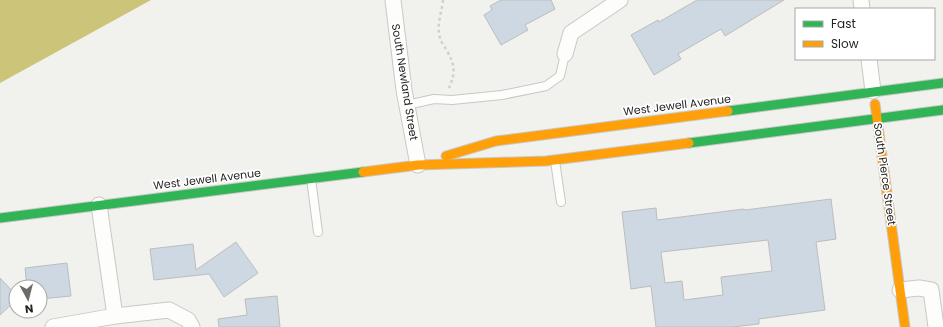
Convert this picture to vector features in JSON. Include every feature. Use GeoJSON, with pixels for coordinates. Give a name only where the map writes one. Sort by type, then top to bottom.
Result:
{"type":"FeatureCollection","features":[{"type":"Feature","properties":{"kind":"main road","name":"West Jewell Avenue"},"geometry":{"type":"LineString","coordinates":[[418,165],[496,141],[943,83]]}},
{"type":"Feature","properties":{"kind":"main road","name":"South Pierce Street"},"geometry":{"type":"LineString","coordinates":[[873,91],[905,327]]}},
{"type":"Feature","properties":{"kind":"main road","name":"West Jewell Avenue"},"geometry":{"type":"LineString","coordinates":[[0,218],[418,165],[555,160],[943,110]]}},
{"type":"Feature","properties":{"kind":"street","name":"South Newland Street"},"geometry":{"type":"LineString","coordinates":[[393,0],[407,105],[418,165]]}},
{"type":"Feature","properties":{"kind":"street"},"geometry":{"type":"LineString","coordinates":[[564,54],[571,33],[620,0]]}},
{"type":"Feature","properties":{"kind":"street","name":"South Pierce Street"},"geometry":{"type":"LineString","coordinates":[[869,60],[873,91]]}},
{"type":"Feature","properties":{"kind":"street"},"geometry":{"type":"LineString","coordinates":[[99,205],[115,316]]}},
{"type":"Feature","properties":{"kind":"street"},"geometry":{"type":"LineString","coordinates":[[900,290],[919,288],[931,290],[936,327]]}},
{"type":"Feature","properties":{"kind":"street"},"geometry":{"type":"LineString","coordinates":[[53,327],[115,316],[169,310],[188,320],[192,327]]}},
{"type":"Feature","properties":{"kind":"lane"},"geometry":{"type":"LineString","coordinates":[[407,105],[434,99],[452,100],[502,96],[546,86],[560,76],[564,54]]}},
{"type":"Feature","properties":{"kind":"lane"},"geometry":{"type":"LineString","coordinates":[[555,160],[561,202]]}},
{"type":"Feature","properties":{"kind":"lane"},"geometry":{"type":"LineString","coordinates":[[311,178],[318,232]]}},
{"type":"Feature","properties":{"kind":"path"},"geometry":{"type":"LineString","coordinates":[[441,100],[446,95],[454,73],[453,65],[440,38],[439,28],[443,0]]}},
{"type":"Feature","properties":{"kind":"shaded area"},"geometry":{"type":"Polygon","coordinates":[[[0,0],[151,0],[0,83],[0,0]]]}},
{"type":"Feature","properties":{"kind":"building"},"geometry":{"type":"Polygon","coordinates":[[[501,0],[551,0],[555,9],[525,25],[528,30],[501,45],[484,15],[492,10],[490,6],[501,0]]]}},
{"type":"Feature","properties":{"kind":"building"},"geometry":{"type":"Polygon","coordinates":[[[697,0],[784,0],[725,36],[721,29],[678,54],[681,59],[654,75],[631,35],[658,20],[659,22],[697,0]]]}},
{"type":"Feature","properties":{"kind":"building"},"geometry":{"type":"Polygon","coordinates":[[[831,199],[836,239],[816,242],[825,310],[759,319],[759,324],[732,327],[656,327],[651,286],[631,289],[622,212],[656,208],[657,220],[831,199]],[[768,240],[661,252],[665,283],[682,281],[684,300],[723,295],[721,277],[772,271],[768,240]]]}},
{"type":"Feature","properties":{"kind":"building"},"geometry":{"type":"Polygon","coordinates":[[[236,242],[258,273],[224,297],[209,274],[154,280],[150,249],[193,244],[196,270],[236,242]]]}},
{"type":"Feature","properties":{"kind":"building"},"geometry":{"type":"Polygon","coordinates":[[[67,263],[71,296],[48,298],[48,279],[26,279],[25,268],[67,263]]]}},
{"type":"Feature","properties":{"kind":"building"},"geometry":{"type":"Polygon","coordinates":[[[0,278],[8,286],[8,308],[0,315],[0,278]]]}},
{"type":"Feature","properties":{"kind":"building"},"geometry":{"type":"Polygon","coordinates":[[[277,296],[280,327],[219,327],[218,319],[247,315],[245,299],[277,296]]]}},
{"type":"Feature","properties":{"kind":"traffic: fast"},"geometry":{"type":"LineString","coordinates":[[728,111],[943,83]]}},
{"type":"Feature","properties":{"kind":"traffic: fast"},"geometry":{"type":"LineString","coordinates":[[689,143],[943,110]]}},
{"type":"Feature","properties":{"kind":"traffic: fast"},"geometry":{"type":"LineString","coordinates":[[0,218],[363,172]]}},
{"type":"Feature","properties":{"kind":"traffic: slow"},"geometry":{"type":"LineString","coordinates":[[875,104],[905,327]]}},
{"type":"Feature","properties":{"kind":"traffic: slow"},"geometry":{"type":"LineString","coordinates":[[446,156],[496,141],[728,111]]}},
{"type":"Feature","properties":{"kind":"traffic: slow"},"geometry":{"type":"LineString","coordinates":[[363,172],[418,165],[546,161],[689,143]]}}]}
